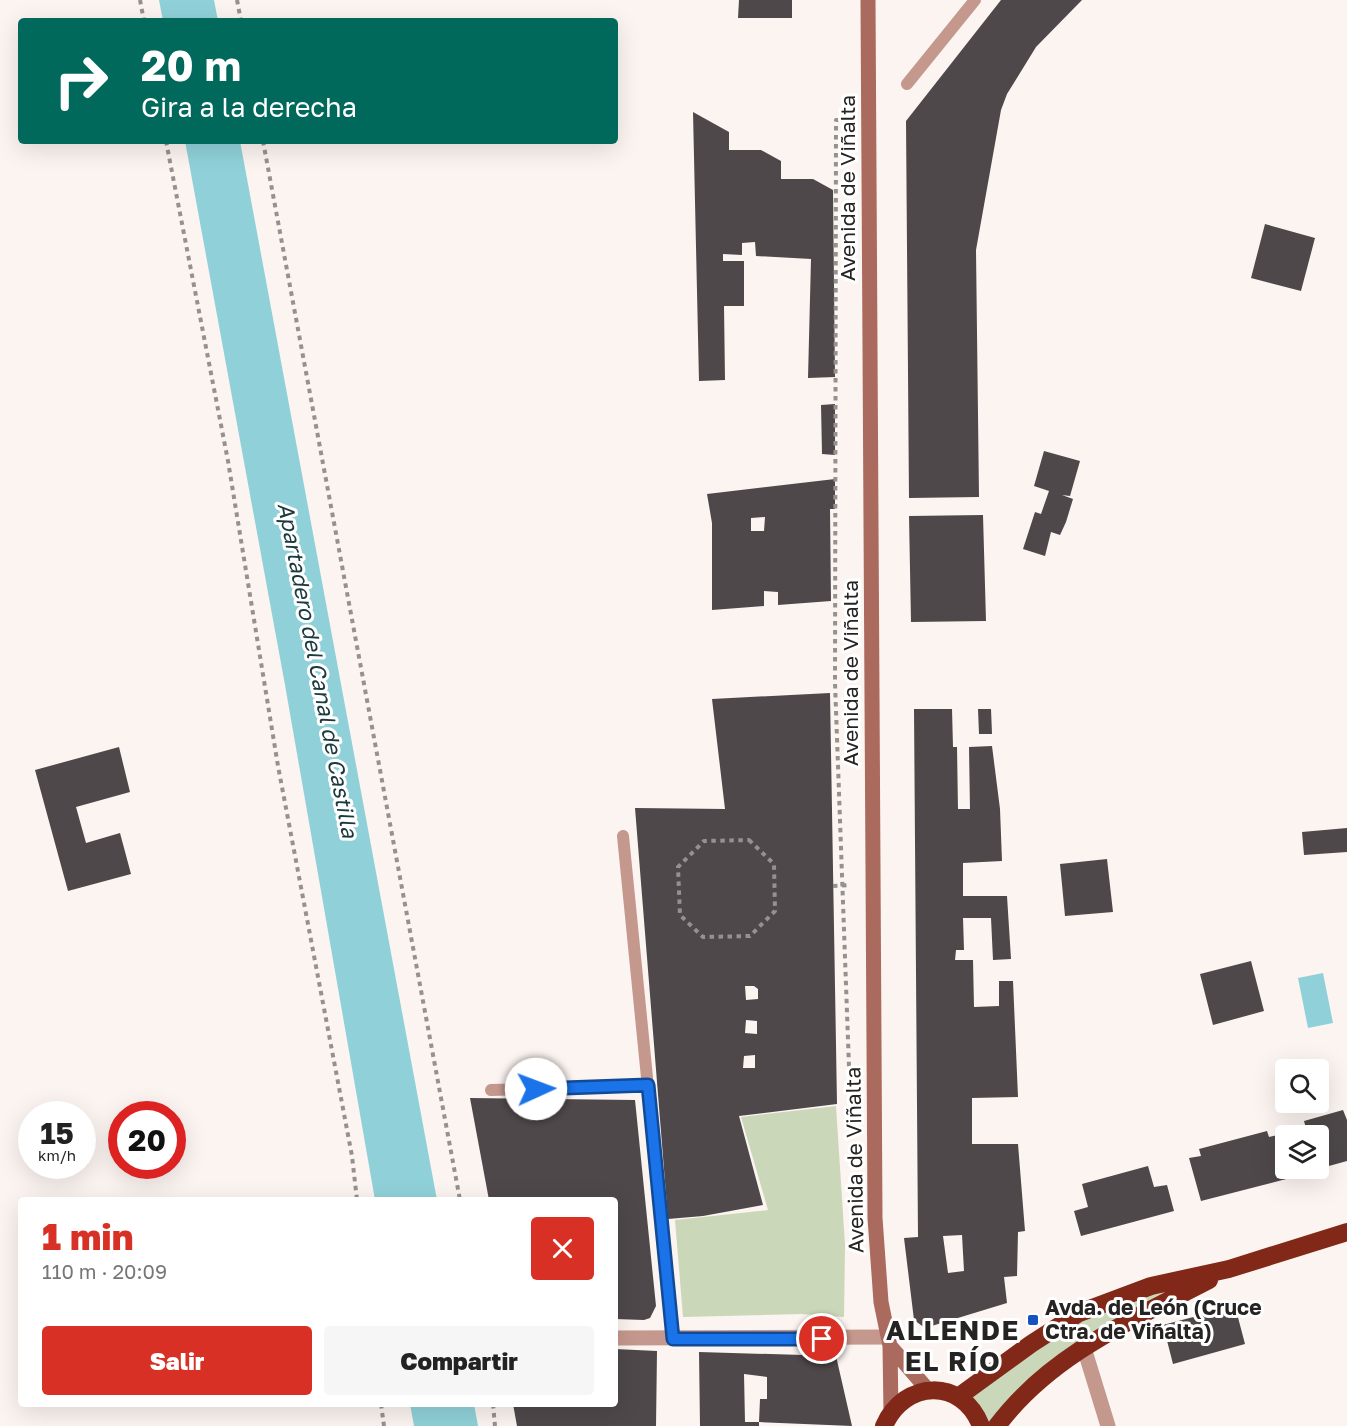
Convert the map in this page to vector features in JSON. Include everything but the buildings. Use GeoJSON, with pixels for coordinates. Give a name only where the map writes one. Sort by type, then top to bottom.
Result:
{"type":"FeatureCollection","features":[{"type":"Feature","properties":{"kind":"highway"},"geometry":{"type":"LineString","coordinates":[[958,1397],[1031,1344],[1079,1314],[1151,1286],[1229,1269],[1347,1232]]}},
{"type":"Feature","properties":{"kind":"highway"},"geometry":{"type":"LineString","coordinates":[[997,1426],[1016,1401],[1048,1371],[1084,1348],[1229,1269]]}},
{"type":"Feature","properties":{"kind":"highway"},"geometry":{"type":"LineString","coordinates":[[887,1419],[914,1394],[928,1390],[958,1397],[977,1416],[981,1426]]}},
{"type":"Feature","properties":{"kind":"main road","name":"Avenida de Viñalta"},"geometry":{"type":"LineString","coordinates":[[868,0],[875,1218],[881,1302],[890,1341],[887,1419]]}},
{"type":"Feature","properties":{"kind":"main road"},"geometry":{"type":"LineString","coordinates":[[890,1341],[928,1390]]}},
{"type":"Feature","properties":{"kind":"street"},"geometry":{"type":"LineString","coordinates":[[618,1338],[890,1341]]}},
{"type":"Feature","properties":{"kind":"street"},"geometry":{"type":"LineString","coordinates":[[1084,1348],[1108,1426]]}},
{"type":"Feature","properties":{"kind":"lane"},"geometry":{"type":"LineString","coordinates":[[907,84],[975,0]]}},
{"type":"Feature","properties":{"kind":"lane"},"geometry":{"type":"LineString","coordinates":[[623,836],[673,1339]]}},
{"type":"Feature","properties":{"kind":"lane"},"geometry":{"type":"LineString","coordinates":[[491,1090],[648,1085]]}},
{"type":"Feature","properties":{"kind":"path"},"geometry":{"type":"LineString","coordinates":[[140,0],[143,18]]}},
{"type":"Feature","properties":{"kind":"path"},"geometry":{"type":"LineString","coordinates":[[237,0],[240,18]]}},
{"type":"Feature","properties":{"kind":"path"},"geometry":{"type":"LineString","coordinates":[[849,1073],[835,683],[836,120],[868,120]]}},
{"type":"Feature","properties":{"kind":"path"},"geometry":{"type":"LineString","coordinates":[[167,144],[228,461],[278,766],[352,1156],[357,1197]]}},
{"type":"Feature","properties":{"kind":"path"},"geometry":{"type":"LineString","coordinates":[[264,144],[459,1197]]}},
{"type":"Feature","properties":{"kind":"path"},"geometry":{"type":"LineString","coordinates":[[749,840],[774,864],[775,886],[775,911],[750,936],[703,937],[680,915],[678,867],[704,841],[749,840]]}},
{"type":"Feature","properties":{"kind":"path"},"geometry":{"type":"LineString","coordinates":[[381,1407],[384,1426]]}},
{"type":"Feature","properties":{"kind":"path"},"geometry":{"type":"LineString","coordinates":[[493,1407],[495,1426]]}},
{"type":"Feature","properties":{"kind":"green space"},"geometry":{"type":"Polygon","coordinates":[[[836,1106],[845,1245],[844,1317],[801,1314],[683,1317],[675,1220],[768,1210],[741,1117],[836,1106]]]}},
{"type":"Feature","properties":{"kind":"green space"},"geometry":{"type":"Polygon","coordinates":[[[1229,1269],[1120,1326],[997,1426],[981,1426],[958,1397],[1079,1313],[1229,1269]]]}},
{"type":"Feature","properties":{"kind":"water"},"geometry":{"type":"Polygon","coordinates":[[[159,0],[214,0],[217,18],[162,18],[159,0]]]}},
{"type":"Feature","properties":{"kind":"water","name":"Apartadero del Canal de Castilla"},"geometry":{"type":"Polygon","coordinates":[[[186,144],[241,144],[436,1197],[374,1197],[285,685],[186,144]]]}},
{"type":"Feature","properties":{"kind":"water"},"geometry":{"type":"Polygon","coordinates":[[[1323,973],[1333,1023],[1308,1028],[1298,978],[1323,973]]]}},
{"type":"Feature","properties":{"kind":"water"},"geometry":{"type":"Polygon","coordinates":[[[411,1407],[475,1407],[478,1426],[414,1426],[411,1407]]]}},
{"type":"Feature","properties":{"kind":"place","name":"Avda. de León (Cruce Ctra. de Viñalta)"},"geometry":{"type":"Point","coordinates":[1033,1320]}},
{"type":"Feature","properties":{"kind":"district","name":"ALLENDE EL RÍO"},"geometry":{"type":"Point","coordinates":[953,1346]}},
{"type":"Feature","properties":{"kind":"route"},"geometry":{"type":"LineString","coordinates":[[536,1089],[648,1085],[673,1339],[822,1339]]}}]}
